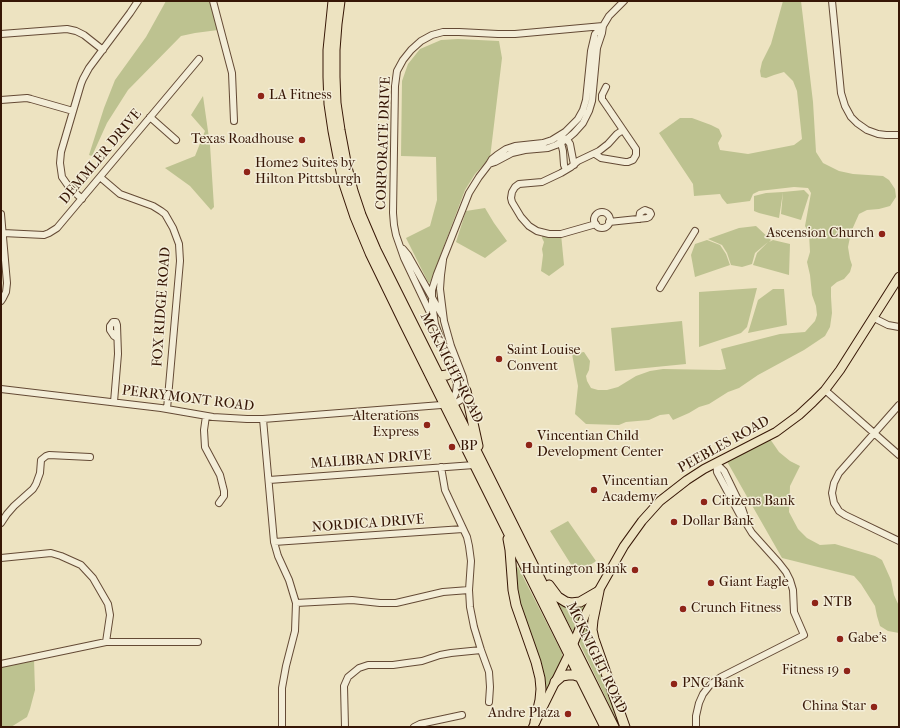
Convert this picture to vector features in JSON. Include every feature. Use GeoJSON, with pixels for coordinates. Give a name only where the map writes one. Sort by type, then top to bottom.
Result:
{"type":"FeatureCollection","features":[{"type":"Feature","properties":{"kind":"highway","name":"MCKNIGHT ROAD"},"geometry":{"type":"LineString","coordinates":[[333,1],[329,43],[329,90],[333,131],[343,181],[355,217],[370,253],[450,404],[478,462],[505,526],[605,727]]}},
{"type":"Feature","properties":{"kind":"highway","name":"MCKNIGHT ROAD"},"geometry":{"type":"LineString","coordinates":[[340,1],[335,50],[336,90],[340,130],[350,179],[361,215],[376,250],[440,376],[450,404]]}},
{"type":"Feature","properties":{"kind":"highway"},"geometry":{"type":"LineString","coordinates":[[440,376],[447,375],[453,371]]}},
{"type":"Feature","properties":{"kind":"highway"},"geometry":{"type":"LineString","coordinates":[[466,391],[478,462]]}},
{"type":"Feature","properties":{"kind":"highway","name":"MCKNIGHT ROAD"},"geometry":{"type":"LineString","coordinates":[[478,462],[520,538],[614,727]]}},
{"type":"Feature","properties":{"kind":"highway"},"geometry":{"type":"LineString","coordinates":[[505,526],[510,550],[513,590],[516,606],[536,662],[540,678],[540,700],[534,724]]}},
{"type":"Feature","properties":{"kind":"highway"},"geometry":{"type":"LineString","coordinates":[[520,538],[552,589],[560,599],[569,603],[577,602],[599,591]]}},
{"type":"Feature","properties":{"kind":"highway"},"geometry":{"type":"LineString","coordinates":[[599,591],[593,615],[592,625],[594,639],[625,727]]}},
{"type":"Feature","properties":{"kind":"highway"},"geometry":{"type":"LineString","coordinates":[[555,682],[562,676],[574,675],[580,677]]}},
{"type":"Feature","properties":{"kind":"main road","name":"PEEBLES ROAD"},"geometry":{"type":"LineString","coordinates":[[534,724],[569,654],[586,613],[642,520],[655,506],[678,486],[696,474],[776,432],[813,402],[825,390],[840,370],[899,277]]}},
{"type":"Feature","properties":{"kind":"street"},"geometry":{"type":"LineString","coordinates":[[82,198],[72,191],[66,184],[61,174],[61,152],[83,79],[89,68],[138,1]]}},
{"type":"Feature","properties":{"kind":"street"},"geometry":{"type":"LineString","coordinates":[[213,1],[232,73],[234,121]]}},
{"type":"Feature","properties":{"kind":"street"},"geometry":{"type":"LineString","coordinates":[[450,404],[456,392],[457,386],[453,371],[435,324],[432,298],[433,283],[473,185],[492,159],[506,149],[543,143],[552,140],[560,136],[574,123],[585,106],[593,39],[597,31],[609,16],[624,1]]}},
{"type":"Feature","properties":{"kind":"street"},"geometry":{"type":"LineString","coordinates":[[832,1],[841,93],[845,106],[851,117],[867,130],[882,135],[899,135]]}},
{"type":"Feature","properties":{"kind":"street"},"geometry":{"type":"LineString","coordinates":[[489,164],[512,153],[548,148],[564,141],[583,123],[594,95],[597,48],[602,33],[602,26]]}},
{"type":"Feature","properties":{"kind":"street","name":"CORPORATE DRIVE"},"geometry":{"type":"LineString","coordinates":[[435,324],[404,258],[395,230],[393,213],[395,86],[397,71],[400,64],[418,43],[425,38],[443,32],[515,34],[602,26]]}},
{"type":"Feature","properties":{"kind":"street"},"geometry":{"type":"LineString","coordinates":[[583,27],[592,34],[593,39]]}},
{"type":"Feature","properties":{"kind":"street"},"geometry":{"type":"LineString","coordinates":[[1,34],[67,29],[84,35],[103,50]]}},
{"type":"Feature","properties":{"kind":"street","name":"DEMMLER DRIVE"},"geometry":{"type":"LineString","coordinates":[[3,233],[38,235],[49,233],[60,225],[199,60]]}},
{"type":"Feature","properties":{"kind":"street"},"geometry":{"type":"LineString","coordinates":[[595,154],[603,159],[625,162],[633,160],[636,155],[636,149],[602,99],[602,95],[606,87]]}},
{"type":"Feature","properties":{"kind":"street"},"geometry":{"type":"LineString","coordinates":[[1,100],[27,98],[73,111]]}},
{"type":"Feature","properties":{"kind":"street"},"geometry":{"type":"LineString","coordinates":[[150,117],[176,140]]}},
{"type":"Feature","properties":{"kind":"street"},"geometry":{"type":"LineString","coordinates":[[596,224],[565,233],[554,234],[532,229],[526,224],[512,202],[512,192],[517,185],[542,182],[566,170],[578,161],[595,154],[623,130]]}},
{"type":"Feature","properties":{"kind":"street"},"geometry":{"type":"LineString","coordinates":[[560,136],[564,141],[570,144],[574,165]]}},
{"type":"Feature","properties":{"kind":"street"},"geometry":{"type":"LineString","coordinates":[[564,141],[564,166],[566,170]]}},
{"type":"Feature","properties":{"kind":"street","name":"FOX RIDGE ROAD"},"geometry":{"type":"LineString","coordinates":[[100,177],[120,194],[158,208],[168,218],[179,244],[180,261],[167,409]]}},
{"type":"Feature","properties":{"kind":"street"},"geometry":{"type":"LineString","coordinates":[[609,222],[610,218],[607,214],[600,212],[596,215],[594,220],[596,224],[603,228],[609,222],[639,218]]}},
{"type":"Feature","properties":{"kind":"street"},"geometry":{"type":"LineString","coordinates":[[1,214],[6,288],[5,296],[1,301]]}},
{"type":"Feature","properties":{"kind":"street"},"geometry":{"type":"LineString","coordinates":[[660,288],[695,231]]}},
{"type":"Feature","properties":{"kind":"street","name":"CORPORATE DRIVE"},"geometry":{"type":"LineString","coordinates":[[401,246],[444,321]]}},
{"type":"Feature","properties":{"kind":"street"},"geometry":{"type":"LineString","coordinates":[[443,260],[440,289],[444,321],[451,346],[463,377],[466,391],[464,398],[450,404]]}},
{"type":"Feature","properties":{"kind":"street"},"geometry":{"type":"LineString","coordinates":[[874,318],[888,325],[899,327]]}},
{"type":"Feature","properties":{"kind":"street"},"geometry":{"type":"LineString","coordinates":[[114,402],[118,361],[117,338]]}},
{"type":"Feature","properties":{"kind":"street","name":"PERRYMONT ROAD"},"geometry":{"type":"LineString","coordinates":[[1,389],[114,402],[206,416],[238,419],[263,419],[450,404]]}},
{"type":"Feature","properties":{"kind":"street"},"geometry":{"type":"LineString","coordinates":[[825,390],[899,455]]}},
{"type":"Feature","properties":{"kind":"street"},"geometry":{"type":"LineString","coordinates":[[899,405],[837,476],[832,493],[833,499],[839,511],[899,541]]}},
{"type":"Feature","properties":{"kind":"street"},"geometry":{"type":"LineString","coordinates":[[206,416],[204,430],[205,447],[220,475],[224,491],[224,496],[219,503]]}},
{"type":"Feature","properties":{"kind":"street"},"geometry":{"type":"LineString","coordinates":[[263,419],[274,542],[278,556],[289,580],[296,603],[295,631],[282,688],[282,727]]}},
{"type":"Feature","properties":{"kind":"street"},"geometry":{"type":"LineString","coordinates":[[1,523],[11,510],[33,489],[40,473],[42,460],[46,456],[90,457]]}},
{"type":"Feature","properties":{"kind":"street","name":"MALIBRAN DRIVE"},"geometry":{"type":"LineString","coordinates":[[269,480],[441,467],[478,462]]}},
{"type":"Feature","properties":{"kind":"street"},"geometry":{"type":"LineString","coordinates":[[696,727],[696,716],[699,703],[710,684],[804,635],[794,612],[793,590],[786,572],[752,532],[740,515],[717,472],[716,464]]}},
{"type":"Feature","properties":{"kind":"street"},"geometry":{"type":"LineString","coordinates":[[441,467],[445,490],[468,541],[471,555],[469,590],[470,607],[472,621],[489,672],[489,702]]}},
{"type":"Feature","properties":{"kind":"street","name":"NORDICA DRIVE"},"geometry":{"type":"LineString","coordinates":[[274,542],[462,529]]}},
{"type":"Feature","properties":{"kind":"street"},"geometry":{"type":"LineString","coordinates":[[1,558],[51,553],[80,565],[93,578],[106,598],[110,615],[106,642]]}},
{"type":"Feature","properties":{"kind":"street"},"geometry":{"type":"LineString","coordinates":[[296,603],[352,600],[396,603],[443,592],[469,590]]}},
{"type":"Feature","properties":{"kind":"street"},"geometry":{"type":"LineString","coordinates":[[1,664],[106,642],[198,642]]}},
{"type":"Feature","properties":{"kind":"street"},"geometry":{"type":"LineString","coordinates":[[345,727],[344,686],[348,677],[359,668],[368,664],[393,665],[422,661],[451,652],[481,650]]}},
{"type":"Feature","properties":{"kind":"street"},"geometry":{"type":"LineString","coordinates":[[414,727],[425,723],[462,715]]}},
{"type":"Feature","properties":{"kind":"green space"},"geometry":{"type":"Polygon","coordinates":[[[166,1],[211,1],[218,30],[181,36],[128,90],[107,123],[92,156],[89,155],[104,108],[115,80],[146,37],[166,1]]]}},
{"type":"Feature","properties":{"kind":"green space"},"geometry":{"type":"Polygon","coordinates":[[[783,1],[801,1],[813,102],[816,152],[823,163],[839,171],[853,174],[883,176],[889,180],[895,189],[896,197],[890,206],[867,210],[859,214],[851,232],[848,247],[852,265],[850,272],[844,279],[831,287],[832,313],[830,327],[825,336],[804,350],[758,375],[739,388],[728,392],[709,404],[699,407],[673,420],[669,414],[660,415],[649,420],[626,422],[619,425],[586,424],[575,414],[578,386],[572,354],[584,352],[590,361],[589,370],[586,376],[591,388],[607,390],[618,387],[636,376],[650,371],[663,369],[726,369],[721,349],[780,334],[805,332],[815,321],[817,315],[816,306],[812,295],[807,262],[810,252],[809,233],[805,226],[811,193],[808,188],[794,187],[759,191],[753,194],[750,201],[727,204],[720,194],[694,196],[693,184],[659,133],[680,118],[692,118],[719,129],[722,136],[718,143],[720,150],[748,154],[794,145],[802,139],[797,91],[793,81],[784,72],[766,78],[761,77],[760,71],[762,62],[771,44],[783,1]]]}},
{"type":"Feature","properties":{"kind":"green space"},"geometry":{"type":"Polygon","coordinates":[[[458,39],[499,41],[502,58],[490,158],[475,174],[465,190],[430,283],[428,282],[406,238],[430,226],[437,200],[436,157],[401,156],[402,81],[408,64],[420,49],[441,40],[458,39]]]}},
{"type":"Feature","properties":{"kind":"green space"},"geometry":{"type":"Polygon","coordinates":[[[203,96],[210,145],[214,207],[211,210],[190,186],[165,168],[195,156],[205,131],[191,115],[203,96]]]}},
{"type":"Feature","properties":{"kind":"green space"},"geometry":{"type":"Polygon","coordinates":[[[804,190],[809,195],[801,220],[781,214],[783,192],[804,190]]]}},
{"type":"Feature","properties":{"kind":"green space"},"geometry":{"type":"Polygon","coordinates":[[[783,192],[779,218],[754,211],[754,196],[766,193],[783,192]]]}},
{"type":"Feature","properties":{"kind":"green space"},"geometry":{"type":"Polygon","coordinates":[[[485,208],[507,241],[485,258],[456,242],[466,211],[485,208]]]}},
{"type":"Feature","properties":{"kind":"green space"},"geometry":{"type":"Polygon","coordinates":[[[756,226],[771,240],[769,242],[773,240],[790,244],[789,275],[753,265],[757,253],[768,242],[755,253],[752,264],[742,267],[731,265],[727,253],[722,245],[708,239],[739,228],[756,226]]]}},
{"type":"Feature","properties":{"kind":"green space"},"geometry":{"type":"Polygon","coordinates":[[[542,233],[561,234],[564,265],[549,276],[541,271],[543,255],[542,249],[544,242],[542,233]]]}},
{"type":"Feature","properties":{"kind":"green space"},"geometry":{"type":"Polygon","coordinates":[[[707,240],[720,245],[726,254],[730,265],[695,277],[691,255],[695,244],[707,240]]]}},
{"type":"Feature","properties":{"kind":"green space"},"geometry":{"type":"Polygon","coordinates":[[[757,288],[747,327],[741,333],[699,347],[699,292],[757,288]]]}},
{"type":"Feature","properties":{"kind":"green space"},"geometry":{"type":"Polygon","coordinates":[[[773,289],[784,289],[787,325],[748,333],[758,300],[773,289]]]}},
{"type":"Feature","properties":{"kind":"green space"},"geometry":{"type":"Polygon","coordinates":[[[682,321],[686,364],[615,371],[611,328],[682,321]]]}},
{"type":"Feature","properties":{"kind":"green space"},"geometry":{"type":"Polygon","coordinates":[[[768,436],[779,452],[790,461],[800,466],[790,486],[789,512],[798,529],[807,538],[820,545],[835,544],[875,556],[882,560],[891,580],[894,595],[899,606],[899,633],[888,631],[880,626],[875,606],[854,576],[782,558],[725,458],[768,436]]]}},
{"type":"Feature","properties":{"kind":"green space"},"geometry":{"type":"Polygon","coordinates":[[[568,521],[596,561],[577,574],[550,531],[568,521]]]}},
{"type":"Feature","properties":{"kind":"green space"},"geometry":{"type":"Polygon","coordinates":[[[518,567],[562,653],[562,658],[544,696],[519,603],[515,569],[518,567]]]}},
{"type":"Feature","properties":{"kind":"green space"},"geometry":{"type":"Polygon","coordinates":[[[587,602],[574,631],[572,630],[558,603],[587,602]]]}},
{"type":"Feature","properties":{"kind":"green space"},"geometry":{"type":"Polygon","coordinates":[[[591,613],[620,727],[579,642],[591,613]]]}},
{"type":"Feature","properties":{"kind":"green space"},"geometry":{"type":"Polygon","coordinates":[[[34,659],[35,690],[27,717],[11,727],[1,727],[1,666],[34,659]]]}},
{"type":"Feature","properties":{"kind":"place","name":"LA Fitness"},"geometry":{"type":"Point","coordinates":[261,96]}},
{"type":"Feature","properties":{"kind":"place","name":"Texas Roadhouse"},"geometry":{"type":"Point","coordinates":[302,140]}},
{"type":"Feature","properties":{"kind":"place","name":"Home2 Suites by Hilton Pittsburgh"},"geometry":{"type":"Point","coordinates":[247,172]}},
{"type":"Feature","properties":{"kind":"place","name":"Ascension Church"},"geometry":{"type":"Point","coordinates":[882,234]}},
{"type":"Feature","properties":{"kind":"place","name":"Saint Louise Convent"},"geometry":{"type":"Point","coordinates":[499,359]}},
{"type":"Feature","properties":{"kind":"place","name":"Alterations Express"},"geometry":{"type":"Point","coordinates":[427,425]}},
{"type":"Feature","properties":{"kind":"place","name":"Vincentian Child Development Center"},"geometry":{"type":"Point","coordinates":[529,445]}},
{"type":"Feature","properties":{"kind":"place","name":"BP"},"geometry":{"type":"Point","coordinates":[452,447]}},
{"type":"Feature","properties":{"kind":"place","name":"Vincentian Academy"},"geometry":{"type":"Point","coordinates":[594,490]}},
{"type":"Feature","properties":{"kind":"place","name":"Citizens Bank"},"geometry":{"type":"Point","coordinates":[704,502]}},
{"type":"Feature","properties":{"kind":"place","name":"Dollar Bank"},"geometry":{"type":"Point","coordinates":[674,522]}},
{"type":"Feature","properties":{"kind":"place","name":"Huntington Bank"},"geometry":{"type":"Point","coordinates":[635,570]}},
{"type":"Feature","properties":{"kind":"place","name":"Giant Eagle"},"geometry":{"type":"Point","coordinates":[711,583]}},
{"type":"Feature","properties":{"kind":"place","name":"NTB"},"geometry":{"type":"Point","coordinates":[815,603]}},
{"type":"Feature","properties":{"kind":"place","name":"Crunch Fitness"},"geometry":{"type":"Point","coordinates":[683,609]}},
{"type":"Feature","properties":{"kind":"place","name":"Gabe's"},"geometry":{"type":"Point","coordinates":[840,639]}},
{"type":"Feature","properties":{"kind":"place","name":"Fitness 19"},"geometry":{"type":"Point","coordinates":[847,671]}},
{"type":"Feature","properties":{"kind":"place","name":"PNC Bank"},"geometry":{"type":"Point","coordinates":[674,684]}},
{"type":"Feature","properties":{"kind":"place","name":"China Star"},"geometry":{"type":"Point","coordinates":[874,707]}},
{"type":"Feature","properties":{"kind":"place","name":"Andre Plaza"},"geometry":{"type":"Point","coordinates":[568,714]}}]}
